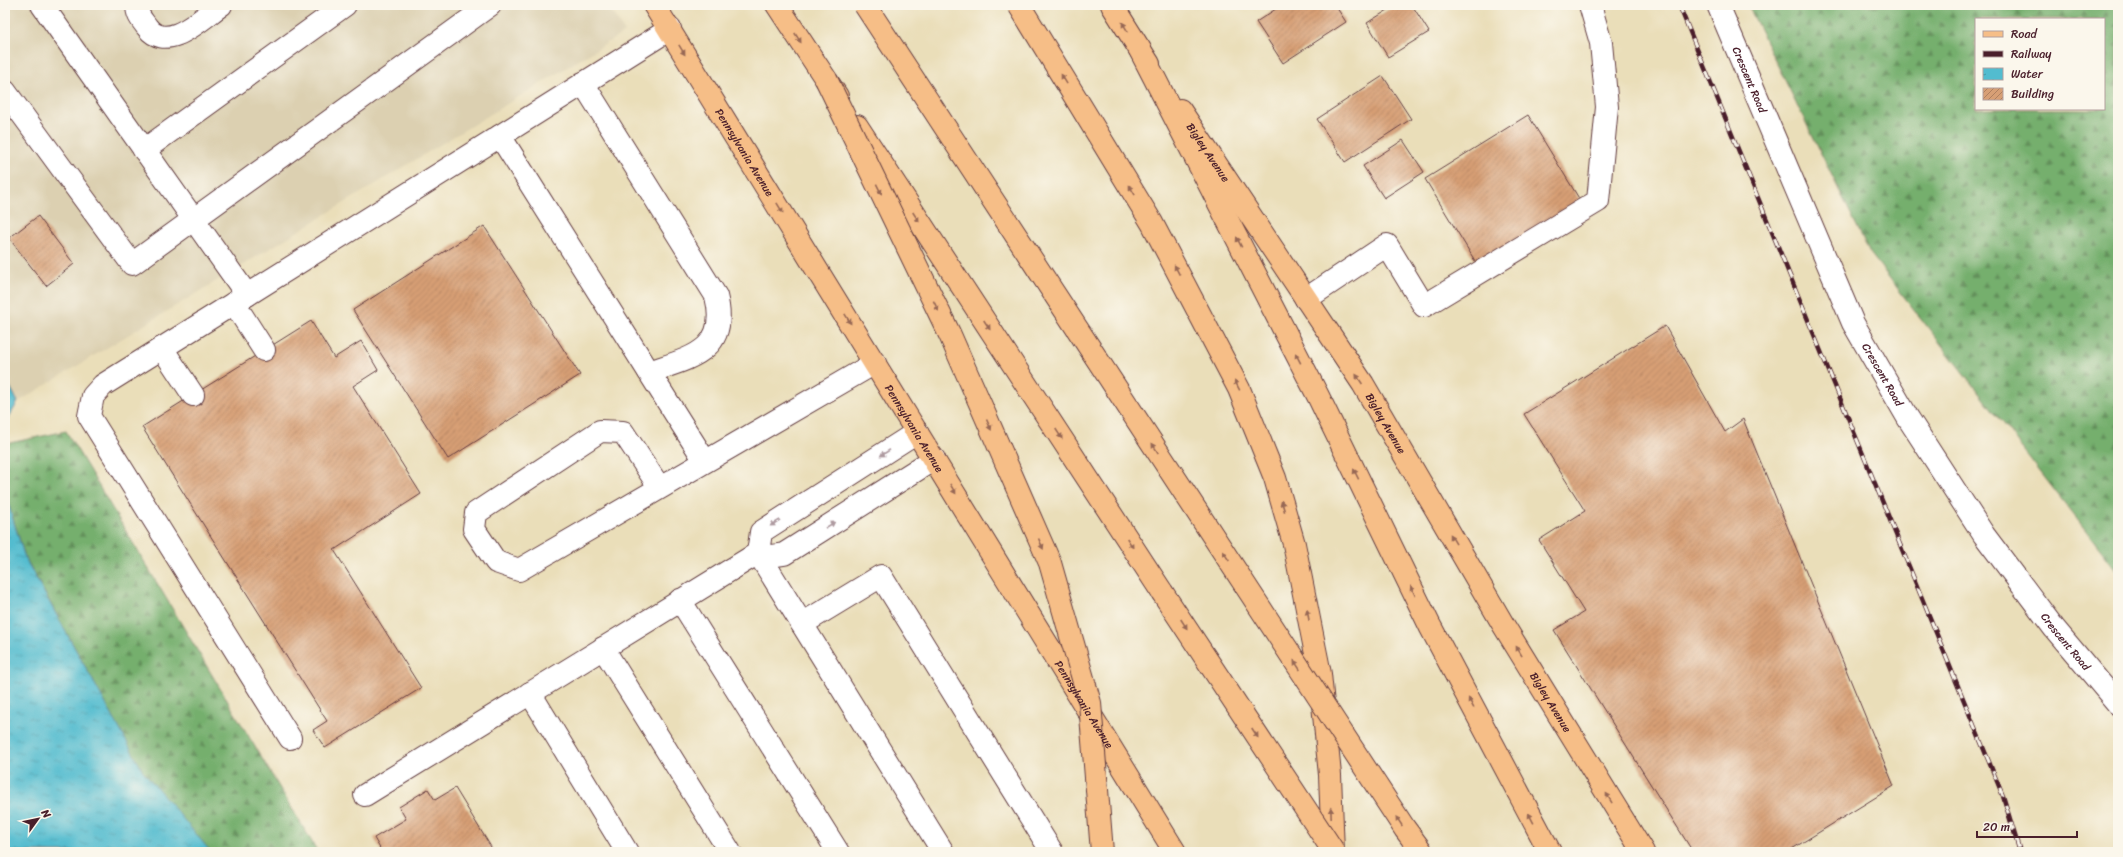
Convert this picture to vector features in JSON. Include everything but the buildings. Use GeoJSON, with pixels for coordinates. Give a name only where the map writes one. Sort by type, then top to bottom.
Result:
{"type":"FeatureCollection","features":[{"type":"Feature","properties":{"kind":"main road","name":"Pennsylvania Avenue"},"geometry":{"type":"LineString","coordinates":[[654,5],[1175,852]]}},
{"type":"Feature","properties":{"kind":"main road"},"geometry":{"type":"LineString","coordinates":[[777,5],[1334,852]]}},
{"type":"Feature","properties":{"kind":"main road"},"geometry":{"type":"LineString","coordinates":[[865,5],[1405,829],[1422,852]]}},
{"type":"Feature","properties":{"kind":"main road"},"geometry":{"type":"LineString","coordinates":[[1018,5],[1152,223],[1239,389],[1275,478],[1294,544],[1320,674],[1330,776],[1334,852]]}},
{"type":"Feature","properties":{"kind":"main road","name":"Bigley Avenue"},"geometry":{"type":"LineString","coordinates":[[1112,5],[1138,48],[1363,384],[1504,626],[1643,852]]}},
{"type":"Feature","properties":{"kind":"main road"},"geometry":{"type":"LineString","coordinates":[[1138,48],[1318,396],[1430,626],[1550,852]]}},
{"type":"Feature","properties":{"kind":"main road"},"geometry":{"type":"LineString","coordinates":[[826,79],[950,335],[1050,563],[1090,703],[1102,852]]}},
{"type":"Feature","properties":{"kind":"street"},"geometry":{"type":"LineString","coordinates":[[42,5],[194,220],[240,299],[264,350]]}},
{"type":"Feature","properties":{"kind":"street"},"geometry":{"type":"LineString","coordinates":[[137,5],[137,15],[151,32],[165,37],[179,36],[221,5]]}},
{"type":"Feature","properties":{"kind":"street"},"geometry":{"type":"LineString","coordinates":[[144,150],[346,5]]}},
{"type":"Feature","properties":{"kind":"street"},"geometry":{"type":"LineString","coordinates":[[5,91],[132,264],[490,5]]}},
{"type":"Feature","properties":{"kind":"street"},"geometry":{"type":"LineString","coordinates":[[1306,299],[1387,245],[1424,306],[1598,200],[1607,107],[1601,43],[1590,5]]}},
{"type":"Feature","properties":{"kind":"street","name":"Crescent Road"},"geometry":{"type":"LineString","coordinates":[[1718,5],[1853,323],[1908,418],[1984,535],[2054,628],[2118,704]]}},
{"type":"Feature","properties":{"kind":"street"},"geometry":{"type":"LineString","coordinates":[[290,738],[89,416],[93,396],[103,386],[162,348],[670,29]]}},
{"type":"Feature","properties":{"kind":"street"},"geometry":{"type":"LineString","coordinates":[[583,83],[716,296],[720,313],[716,334],[706,350],[692,358],[649,372]]}},
{"type":"Feature","properties":{"kind":"street"},"geometry":{"type":"LineString","coordinates":[[500,136],[705,462]]}},
{"type":"Feature","properties":{"kind":"street"},"geometry":{"type":"LineString","coordinates":[[162,348],[193,395]]}},
{"type":"Feature","properties":{"kind":"street"},"geometry":{"type":"LineString","coordinates":[[660,488],[623,432],[600,431],[476,513],[474,529],[496,562],[520,570],[875,363]]}},
{"type":"Feature","properties":{"kind":"street"},"geometry":{"type":"LineString","coordinates":[[917,432],[761,532],[758,553],[943,852]]}},
{"type":"Feature","properties":{"kind":"street"},"geometry":{"type":"LineString","coordinates":[[365,795],[758,553],[771,556],[784,554],[934,459]]}},
{"type":"Feature","properties":{"kind":"street"},"geometry":{"type":"LineString","coordinates":[[802,624],[881,576],[1052,852]]}},
{"type":"Feature","properties":{"kind":"street"},"geometry":{"type":"LineString","coordinates":[[680,600],[838,852]]}},
{"type":"Feature","properties":{"kind":"street"},"geometry":{"type":"LineString","coordinates":[[603,648],[730,852]]}},
{"type":"Feature","properties":{"kind":"street"},"geometry":{"type":"LineString","coordinates":[[530,693],[627,852]]}},
{"type":"Feature","properties":{"kind":"shaded area"},"geometry":{"type":"Polygon","coordinates":[[[5,5],[607,5],[625,32],[18,402],[5,377],[5,5]]]}},
{"type":"Feature","properties":{"kind":"green space"},"geometry":{"type":"Polygon","coordinates":[[[1748,5],[2118,5],[2118,572],[1870,253],[1748,5]]]}},
{"type":"Feature","properties":{"kind":"green space"},"geometry":{"type":"Polygon","coordinates":[[[66,431],[318,852],[211,852],[143,772],[25,557],[5,493],[5,444],[66,431]]]}},
{"type":"Feature","properties":{"kind":"water"},"geometry":{"type":"Polygon","coordinates":[[[5,377],[18,402],[5,424],[5,377]]]}},
{"type":"Feature","properties":{"kind":"water"},"geometry":{"type":"Polygon","coordinates":[[[5,493],[25,558],[143,771],[211,852],[5,852],[5,493]]]}},
{"type":"Feature","properties":{"kind":"railway"},"geometry":{"type":"LineString","coordinates":[[1679,5],[2003,796],[2020,852]]}}]}
